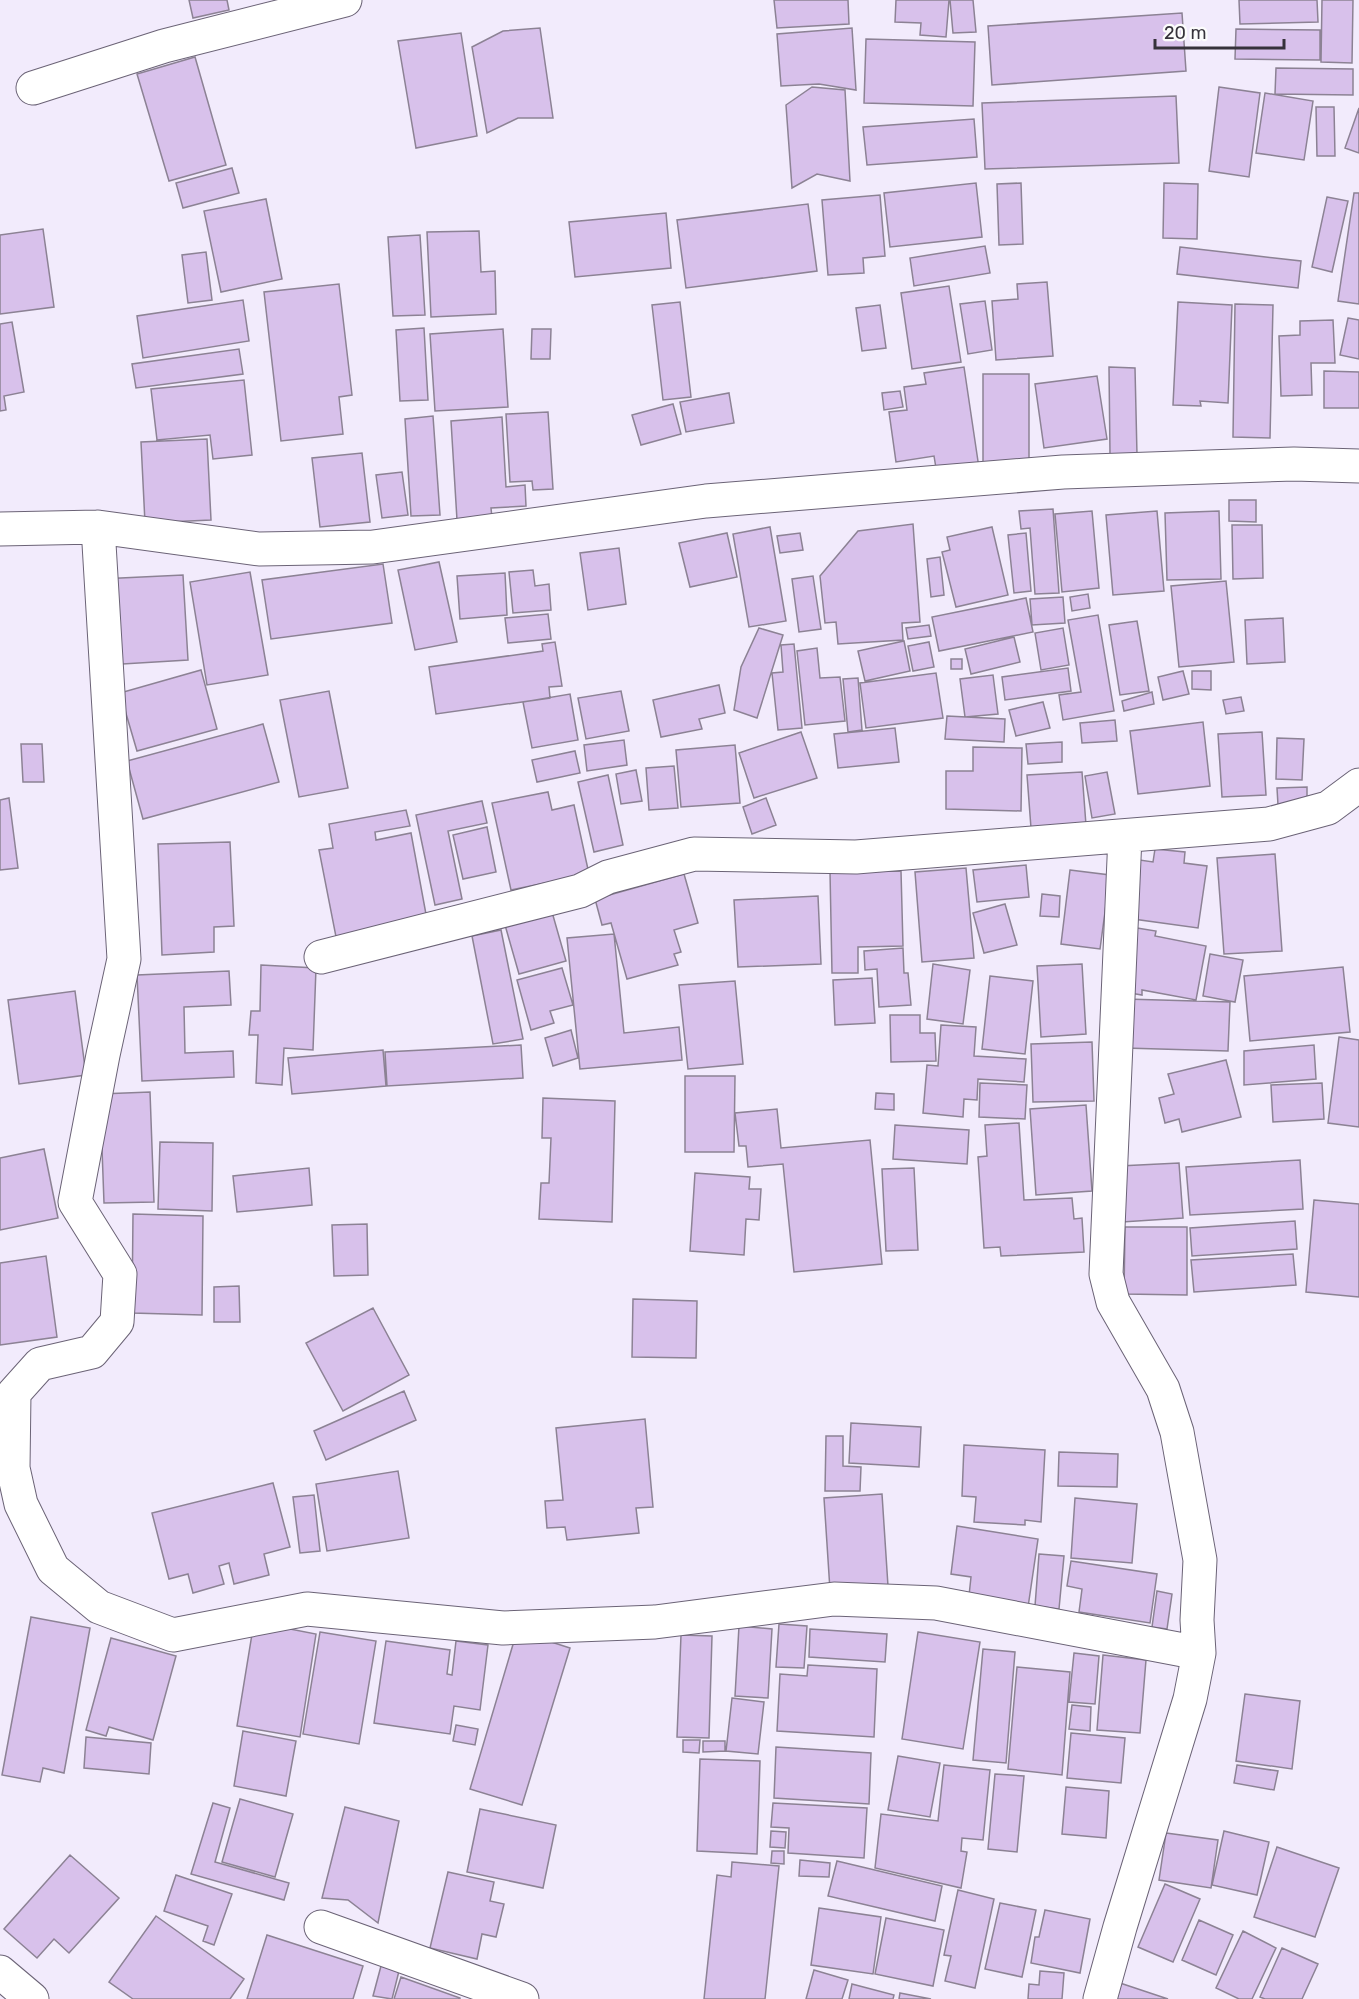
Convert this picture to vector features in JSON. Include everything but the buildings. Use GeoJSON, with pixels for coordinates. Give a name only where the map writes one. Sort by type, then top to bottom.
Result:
{"type":"FeatureCollection","features":[{"type":"Feature","properties":{"kind":"street"},"geometry":{"type":"LineString","coordinates":[[33,88],[164,46],[345,0]]}},
{"type":"Feature","properties":{"kind":"street"},"geometry":{"type":"LineString","coordinates":[[0,529],[98,527],[259,549],[373,548],[718,500],[1063,471],[1294,464],[1359,466]]}},
{"type":"Feature","properties":{"kind":"street"},"geometry":{"type":"LineString","coordinates":[[98,527],[124,959],[75,1202],[120,1274],[117,1322],[92,1352],[40,1364],[15,1393],[13,1468],[21,1504],[53,1569],[99,1607],[173,1635],[307,1609],[502,1628],[655,1622],[834,1599],[936,1603],[1199,1653]]}},
{"type":"Feature","properties":{"kind":"street"},"geometry":{"type":"LineString","coordinates":[[321,957],[580,891],[608,877],[694,854],[856,857],[1269,824],[1328,808],[1359,785]]}},
{"type":"Feature","properties":{"kind":"street"},"geometry":{"type":"LineString","coordinates":[[1100,1999],[1190,1699],[1199,1653],[1197,1620],[1200,1560],[1177,1432],[1163,1389],[1113,1302],[1106,1274],[1125,836]]}},
{"type":"Feature","properties":{"kind":"street"},"geometry":{"type":"LineString","coordinates":[[321,1927],[522,1999]]}},
{"type":"Feature","properties":{"kind":"street"},"geometry":{"type":"LineString","coordinates":[[0,1972],[32,1999]]}}]}
